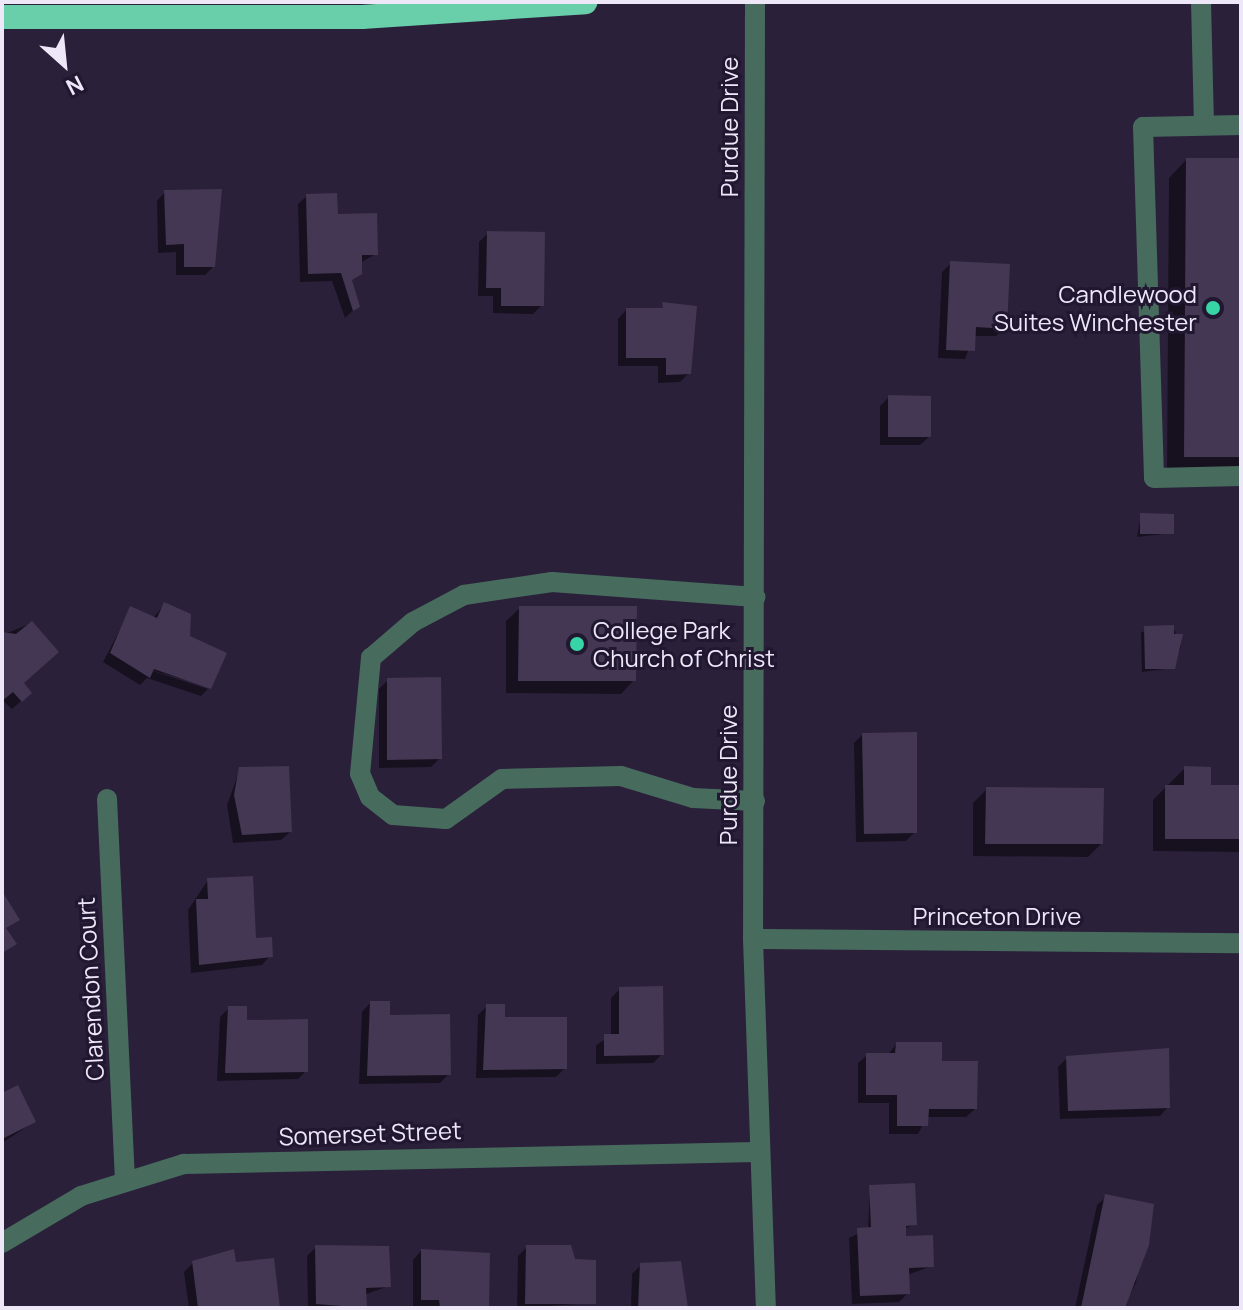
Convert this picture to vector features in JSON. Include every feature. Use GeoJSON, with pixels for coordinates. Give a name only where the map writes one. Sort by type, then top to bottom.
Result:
{"type":"FeatureCollection","features":[{"type":"Feature","properties":{"kind":"highway"},"geometry":{"type":"LineString","coordinates":[[2,17],[362,17],[585,2]]}},
{"type":"Feature","properties":{"kind":"street","name":"Purdue Drive"},"geometry":{"type":"LineString","coordinates":[[755,2],[753,939],[757,1152],[766,1308]]}},
{"type":"Feature","properties":{"kind":"street"},"geometry":{"type":"LineString","coordinates":[[1201,2],[1204,124]]}},
{"type":"Feature","properties":{"kind":"street"},"geometry":{"type":"LineString","coordinates":[[1241,125],[1143,127],[1154,478],[1241,476]]}},
{"type":"Feature","properties":{"kind":"street"},"geometry":{"type":"LineString","coordinates":[[755,597],[552,582],[464,595],[413,622],[371,658],[360,774],[370,797],[393,815],[446,819],[502,779],[621,776],[693,798],[755,801]]}},
{"type":"Feature","properties":{"kind":"street","name":"Clarendon Court"},"geometry":{"type":"LineString","coordinates":[[107,799],[125,1177]]}},
{"type":"Feature","properties":{"kind":"street","name":"Princeton Drive"},"geometry":{"type":"LineString","coordinates":[[753,939],[1241,943]]}},
{"type":"Feature","properties":{"kind":"street","name":"Somerset Street"},"geometry":{"type":"LineString","coordinates":[[2,1243],[125,1177],[184,1164],[757,1152]]}},
{"type":"Feature","properties":{"kind":"building","name":"Candlewood Suites Winchester"},"geometry":{"type":"Polygon","coordinates":[[[1186,158],[1241,158],[1241,457],[1184,457],[1186,158]]]}},
{"type":"Feature","properties":{"kind":"building"},"geometry":{"type":"Polygon","coordinates":[[[222,189],[215,267],[184,267],[184,244],[166,245],[164,190],[222,189]]]}},
{"type":"Feature","properties":{"kind":"building"},"geometry":{"type":"Polygon","coordinates":[[[337,193],[338,214],[377,213],[378,255],[362,255],[362,274],[352,280],[360,307],[353,311],[341,273],[308,274],[306,194],[337,193]]]}},
{"type":"Feature","properties":{"kind":"building"},"geometry":{"type":"Polygon","coordinates":[[[487,231],[545,232],[544,306],[501,306],[501,288],[486,288],[487,231]]]}},
{"type":"Feature","properties":{"kind":"building"},"geometry":{"type":"Polygon","coordinates":[[[950,261],[1010,264],[1007,329],[976,327],[975,351],[946,350],[950,261]]]}},
{"type":"Feature","properties":{"kind":"building"},"geometry":{"type":"Polygon","coordinates":[[[662,302],[697,306],[691,374],[666,375],[666,358],[626,358],[626,308],[663,308],[662,302]]]}},
{"type":"Feature","properties":{"kind":"building"},"geometry":{"type":"Polygon","coordinates":[[[888,395],[931,396],[931,437],[888,437],[888,395]]]}},
{"type":"Feature","properties":{"kind":"building"},"geometry":{"type":"Polygon","coordinates":[[[1140,513],[1174,514],[1174,534],[1140,534],[1140,513]]]}},
{"type":"Feature","properties":{"kind":"building"},"geometry":{"type":"Polygon","coordinates":[[[164,602],[191,614],[190,636],[227,653],[211,689],[154,669],[150,678],[110,653],[130,606],[157,618],[164,602]]]}},
{"type":"Feature","properties":{"kind":"building","name":"College Park Church of Christ"},"geometry":{"type":"Polygon","coordinates":[[[519,606],[637,606],[636,681],[518,681],[519,606]]]}},
{"type":"Feature","properties":{"kind":"building"},"geometry":{"type":"Polygon","coordinates":[[[32,621],[59,652],[24,683],[32,693],[22,702],[13,692],[2,701],[2,632],[16,634],[32,621]]]}},
{"type":"Feature","properties":{"kind":"building"},"geometry":{"type":"Polygon","coordinates":[[[1174,625],[1174,634],[1183,634],[1175,669],[1145,669],[1144,626],[1174,625]]]}},
{"type":"Feature","properties":{"kind":"building"},"geometry":{"type":"Polygon","coordinates":[[[441,677],[442,759],[387,760],[387,678],[441,677]]]}},
{"type":"Feature","properties":{"kind":"building"},"geometry":{"type":"Polygon","coordinates":[[[917,732],[917,833],[864,834],[862,733],[917,732]]]}},
{"type":"Feature","properties":{"kind":"building"},"geometry":{"type":"Polygon","coordinates":[[[289,766],[292,832],[242,835],[234,795],[239,767],[289,766]]]}},
{"type":"Feature","properties":{"kind":"building"},"geometry":{"type":"Polygon","coordinates":[[[1184,766],[1211,767],[1211,785],[1241,785],[1241,839],[1165,839],[1165,785],[1184,785],[1184,766]]]}},
{"type":"Feature","properties":{"kind":"building"},"geometry":{"type":"Polygon","coordinates":[[[986,787],[1104,788],[1103,844],[985,844],[986,787]]]}},
{"type":"Feature","properties":{"kind":"building"},"geometry":{"type":"Polygon","coordinates":[[[253,876],[256,938],[272,937],[273,957],[199,965],[196,899],[208,899],[207,878],[253,876]]]}},
{"type":"Feature","properties":{"kind":"building"},"geometry":{"type":"Polygon","coordinates":[[[2,891],[20,920],[6,928],[17,944],[2,953],[2,891]]]}},
{"type":"Feature","properties":{"kind":"building"},"geometry":{"type":"Polygon","coordinates":[[[663,986],[664,1055],[604,1056],[604,1034],[619,1034],[619,987],[663,986]]]}},
{"type":"Feature","properties":{"kind":"building"},"geometry":{"type":"Polygon","coordinates":[[[370,1001],[390,1001],[390,1015],[450,1014],[451,1075],[367,1076],[370,1001]]]}},
{"type":"Feature","properties":{"kind":"building"},"geometry":{"type":"Polygon","coordinates":[[[486,1004],[505,1004],[505,1017],[567,1017],[567,1069],[483,1070],[486,1004]]]}},
{"type":"Feature","properties":{"kind":"building"},"geometry":{"type":"Polygon","coordinates":[[[228,1006],[247,1006],[247,1020],[308,1019],[308,1072],[225,1073],[228,1006]]]}},
{"type":"Feature","properties":{"kind":"building"},"geometry":{"type":"Polygon","coordinates":[[[896,1042],[942,1042],[942,1061],[978,1061],[977,1109],[929,1109],[928,1126],[897,1126],[897,1095],[866,1095],[866,1053],[895,1053],[896,1042]]]}},
{"type":"Feature","properties":{"kind":"building"},"geometry":{"type":"Polygon","coordinates":[[[1169,1048],[1170,1108],[1068,1111],[1066,1056],[1169,1048]]]}},
{"type":"Feature","properties":{"kind":"building"},"geometry":{"type":"Polygon","coordinates":[[[18,1085],[36,1122],[2,1139],[2,1093],[18,1085]]]}},
{"type":"Feature","properties":{"kind":"building"},"geometry":{"type":"Polygon","coordinates":[[[915,1183],[917,1225],[906,1226],[906,1236],[933,1235],[934,1267],[909,1268],[910,1294],[860,1296],[857,1228],[871,1227],[869,1185],[915,1183]]]}},
{"type":"Feature","properties":{"kind":"building"},"geometry":{"type":"Polygon","coordinates":[[[1105,1194],[1154,1204],[1149,1245],[1125,1308],[1081,1308],[1105,1194]]]}},
{"type":"Feature","properties":{"kind":"building"},"geometry":{"type":"Polygon","coordinates":[[[315,1245],[389,1246],[391,1287],[366,1288],[367,1308],[316,1304],[315,1245]]]}},
{"type":"Feature","properties":{"kind":"building"},"geometry":{"type":"Polygon","coordinates":[[[526,1245],[571,1245],[575,1259],[596,1260],[596,1304],[525,1304],[526,1245]]]}},
{"type":"Feature","properties":{"kind":"building"},"geometry":{"type":"Polygon","coordinates":[[[234,1249],[236,1262],[274,1258],[280,1308],[198,1308],[192,1261],[234,1249]]]}},
{"type":"Feature","properties":{"kind":"building"},"geometry":{"type":"Polygon","coordinates":[[[421,1249],[490,1253],[489,1308],[440,1308],[439,1300],[421,1300],[421,1249]]]}},
{"type":"Feature","properties":{"kind":"building"},"geometry":{"type":"Polygon","coordinates":[[[681,1261],[688,1308],[638,1308],[640,1263],[681,1261]]]}},
{"type":"Feature","properties":{"kind":"place","name":"Candlewood Suites Winchester"},"geometry":{"type":"Point","coordinates":[1213,308]}},
{"type":"Feature","properties":{"kind":"place","name":"College Park Church of Christ"},"geometry":{"type":"Point","coordinates":[577,644]}}]}
